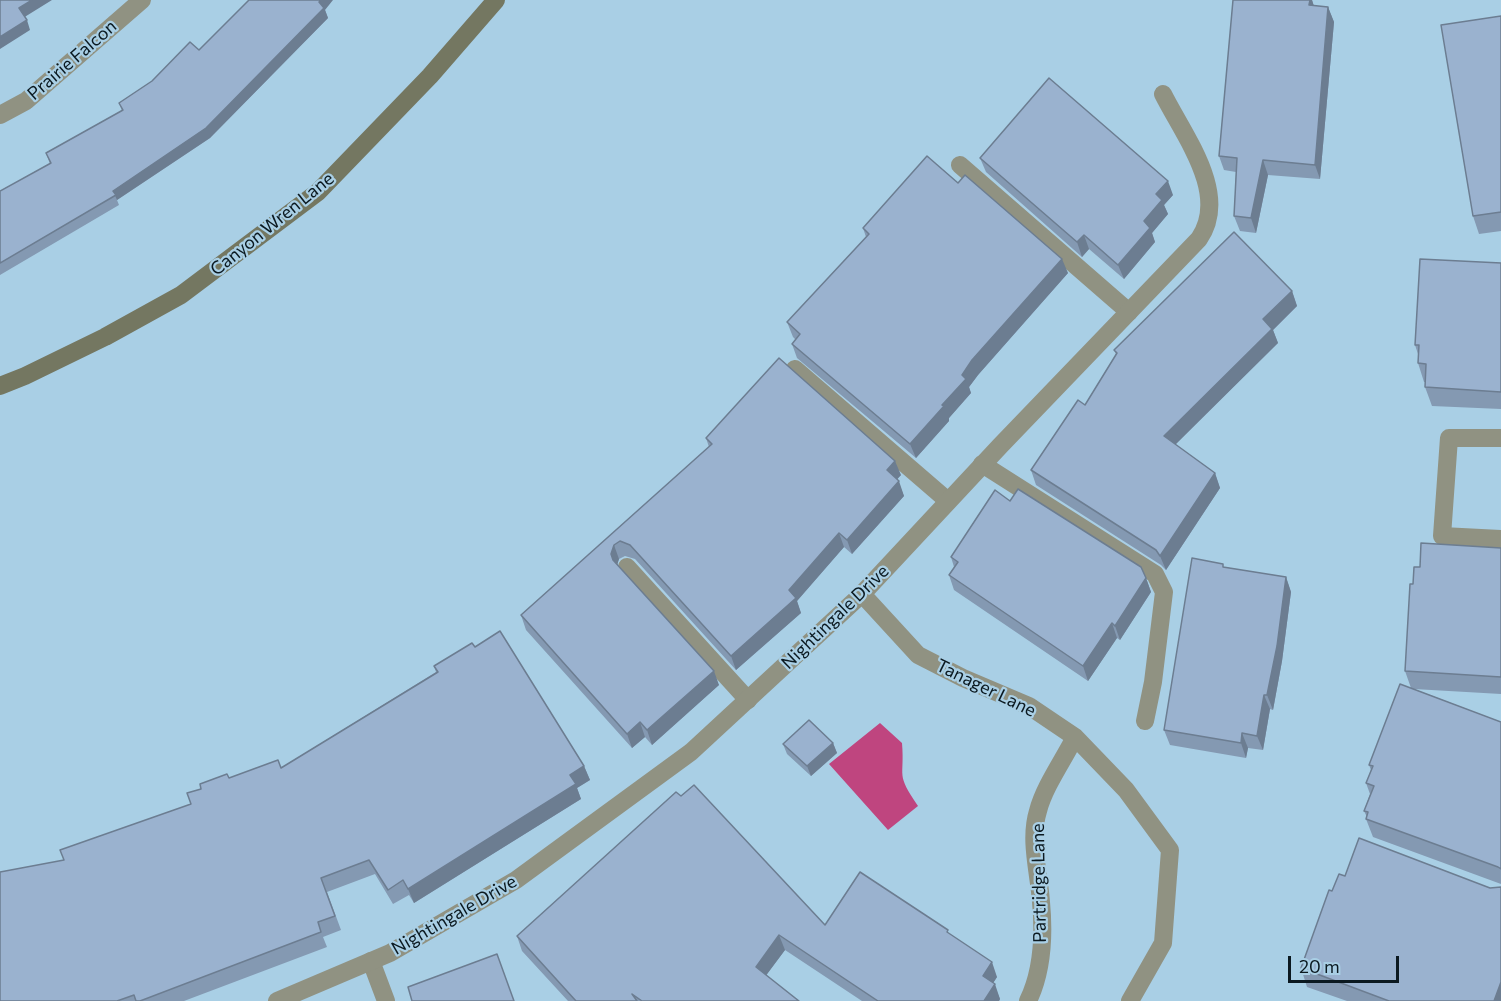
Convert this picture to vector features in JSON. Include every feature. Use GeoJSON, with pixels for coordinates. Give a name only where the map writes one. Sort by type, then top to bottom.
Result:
{"type":"FeatureCollection","features":[{"type":"Feature","properties":{"kind":"street","name":"Prairie Falcon"},"geometry":{"type":"LineString","coordinates":[[0,116],[26,101],[142,0]]}},
{"type":"Feature","properties":{"kind":"street","name":"Canyon Wren Lane"},"geometry":{"type":"LineString","coordinates":[[0,386],[95,342],[181,295],[318,192],[430,76],[496,0]]}},
{"type":"Feature","properties":{"kind":"street","name":"Nightingale Drive"},"geometry":{"type":"LineString","coordinates":[[277,1001],[390,953],[516,880],[691,753],[862,594],[982,464],[1199,239],[1208,225],[1210,206],[1204,175],[1163,94]]}},
{"type":"Feature","properties":{"kind":"street"},"geometry":{"type":"LineString","coordinates":[[960,165],[1129,312]]}},
{"type":"Feature","properties":{"kind":"street"},"geometry":{"type":"LineString","coordinates":[[795,369],[948,501]]}},
{"type":"Feature","properties":{"kind":"street"},"geometry":{"type":"LineString","coordinates":[[1501,438],[1449,438],[1442,536],[1501,539]]}},
{"type":"Feature","properties":{"kind":"street"},"geometry":{"type":"LineString","coordinates":[[982,464],[1155,574],[1164,592],[1153,682],[1145,721]]}},
{"type":"Feature","properties":{"kind":"street"},"geometry":{"type":"LineString","coordinates":[[627,567],[748,700]]}},
{"type":"Feature","properties":{"kind":"street","name":"Tanager Lane"},"geometry":{"type":"LineString","coordinates":[[862,594],[918,655],[963,678],[1029,706],[1075,736],[1126,790],[1170,850],[1163,943],[1130,1001]]}},
{"type":"Feature","properties":{"kind":"street","name":"Partridge Lane"},"geometry":{"type":"LineString","coordinates":[[1028,1001],[1035,987],[1041,950],[1041,904],[1035,855],[1038,811],[1075,736]]}},
{"type":"Feature","properties":{"kind":"street"},"geometry":{"type":"LineString","coordinates":[[371,961],[386,1001]]}},
{"type":"Feature","properties":{"kind":"shaded area"},"geometry":{"type":"Polygon","coordinates":[[[880,723],[902,743],[904,781],[918,806],[888,830],[829,764],[880,723]]]}},
{"type":"Feature","properties":{"kind":"building"},"geometry":{"type":"Polygon","coordinates":[[[0,0],[32,0],[19,8],[27,20],[0,37],[0,0]]]}},
{"type":"Feature","properties":{"kind":"building"},"geometry":{"type":"Polygon","coordinates":[[[249,0],[321,0],[319,2],[324,8],[206,128],[113,191],[116,195],[0,263],[0,191],[51,163],[46,153],[123,110],[119,103],[152,81],[190,42],[199,50],[249,0]]]}},
{"type":"Feature","properties":{"kind":"building"},"geometry":{"type":"Polygon","coordinates":[[[1233,0],[1310,0],[1309,5],[1328,7],[1315,165],[1263,160],[1251,218],[1234,216],[1237,158],[1219,156],[1233,0]]]}},
{"type":"Feature","properties":{"kind":"building"},"geometry":{"type":"Polygon","coordinates":[[[1501,16],[1501,212],[1473,216],[1441,25],[1501,16]]]}},
{"type":"Feature","properties":{"kind":"building"},"geometry":{"type":"Polygon","coordinates":[[[1049,78],[1168,181],[1156,194],[1162,200],[1144,221],[1150,228],[1118,265],[1084,235],[1077,242],[980,158],[1049,78]]]}},
{"type":"Feature","properties":{"kind":"building"},"geometry":{"type":"Polygon","coordinates":[[[927,156],[958,183],[965,175],[1062,259],[972,360],[962,375],[966,379],[910,444],[792,344],[800,334],[787,322],[869,234],[863,228],[927,156]]]}},
{"type":"Feature","properties":{"kind":"building"},"geometry":{"type":"Polygon","coordinates":[[[1234,232],[1292,291],[1263,319],[1272,329],[1164,436],[1215,473],[1160,556],[1156,550],[1031,470],[1078,400],[1085,405],[1117,353],[1114,350],[1234,232]]]}},
{"type":"Feature","properties":{"kind":"building"},"geometry":{"type":"Polygon","coordinates":[[[1420,259],[1501,263],[1501,392],[1425,387],[1426,364],[1418,363],[1419,345],[1415,345],[1420,259]]]}},
{"type":"Feature","properties":{"kind":"building"},"geometry":{"type":"Polygon","coordinates":[[[779,358],[895,461],[887,470],[899,481],[847,540],[839,533],[789,590],[796,598],[731,656],[630,545],[620,541],[614,545],[611,554],[613,560],[714,671],[647,730],[640,722],[627,734],[521,615],[712,444],[706,438],[779,358]]]}},
{"type":"Feature","properties":{"kind":"building"},"geometry":{"type":"Polygon","coordinates":[[[1018,489],[1141,567],[1146,578],[1115,626],[1112,623],[1083,666],[949,575],[958,562],[951,557],[995,490],[1010,501],[1018,489]]]}},
{"type":"Feature","properties":{"kind":"building"},"geometry":{"type":"Polygon","coordinates":[[[1421,543],[1501,548],[1501,677],[1405,671],[1410,584],[1413,584],[1414,567],[1420,567],[1421,543]]]}},
{"type":"Feature","properties":{"kind":"building"},"geometry":{"type":"Polygon","coordinates":[[[1192,558],[1223,564],[1223,567],[1286,577],[1277,646],[1267,695],[1264,695],[1257,736],[1242,733],[1241,743],[1164,730],[1192,558]]]}},
{"type":"Feature","properties":{"kind":"building"},"geometry":{"type":"Polygon","coordinates":[[[500,631],[584,766],[570,775],[576,784],[408,889],[403,880],[388,890],[369,860],[321,878],[335,916],[318,922],[321,932],[140,1001],[136,1001],[134,995],[117,1001],[0,1001],[0,872],[64,860],[60,850],[191,804],[187,793],[201,789],[200,784],[227,774],[229,778],[278,760],[281,768],[438,672],[434,666],[472,643],[475,647],[500,631]]]}},
{"type":"Feature","properties":{"kind":"building"},"geometry":{"type":"Polygon","coordinates":[[[1400,684],[1501,722],[1501,869],[1366,819],[1368,812],[1364,811],[1374,786],[1366,783],[1373,766],[1369,765],[1400,684]]]}},
{"type":"Feature","properties":{"kind":"building"},"geometry":{"type":"Polygon","coordinates":[[[809,720],[833,743],[807,766],[783,744],[809,720]]]}},
{"type":"Feature","properties":{"kind":"building"},"geometry":{"type":"Polygon","coordinates":[[[694,785],[825,925],[860,872],[992,962],[983,976],[995,984],[984,1001],[878,1001],[779,935],[756,967],[799,1001],[642,1001],[632,994],[637,1001],[576,1001],[517,936],[676,792],[681,796],[694,785]]]}},
{"type":"Feature","properties":{"kind":"building"},"geometry":{"type":"Polygon","coordinates":[[[1359,838],[1490,888],[1501,887],[1501,982],[1494,1001],[1389,1001],[1301,968],[1329,890],[1332,891],[1339,874],[1345,876],[1359,838]]]}},
{"type":"Feature","properties":{"kind":"building"},"geometry":{"type":"Polygon","coordinates":[[[497,954],[514,1001],[412,1001],[408,987],[497,954]]]}}]}
